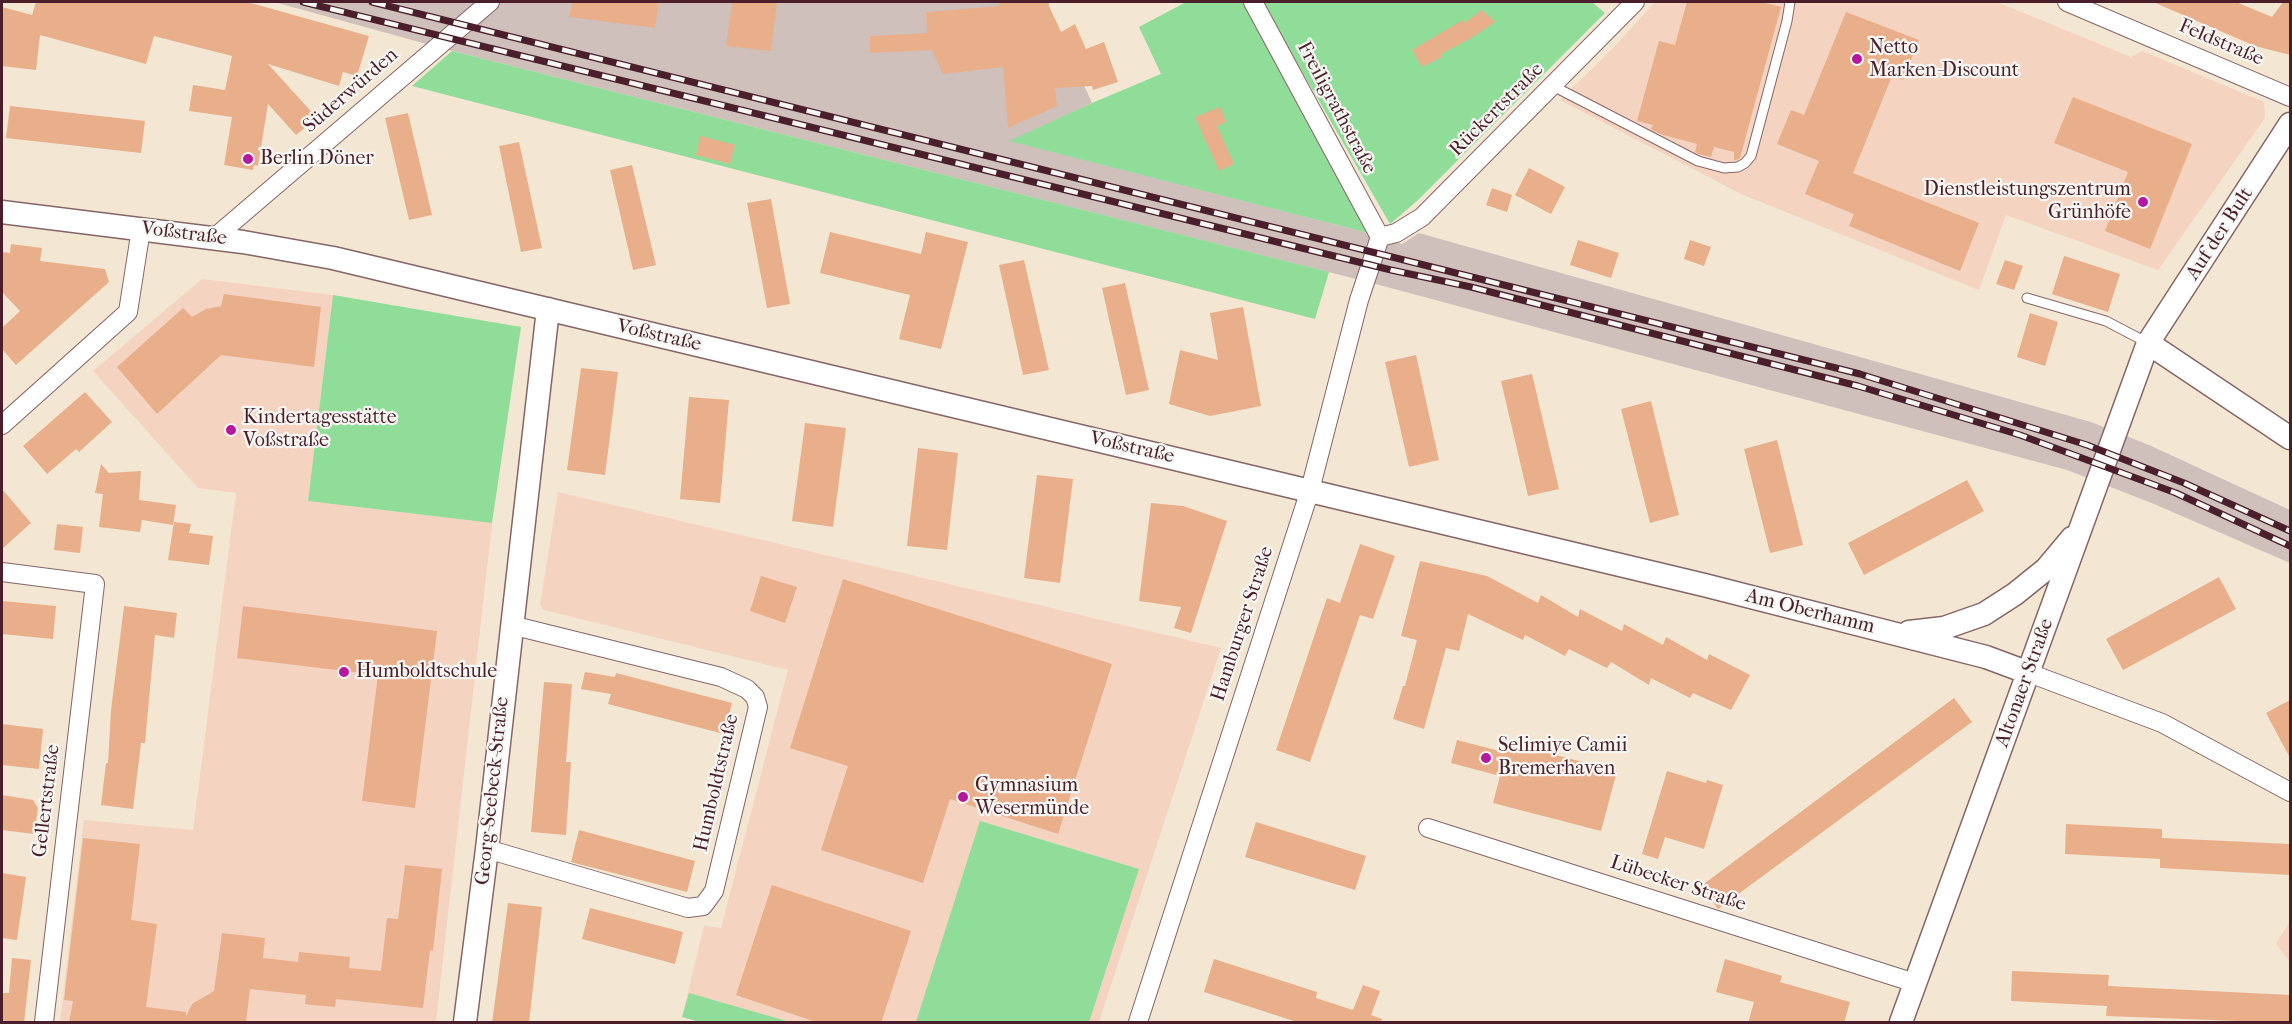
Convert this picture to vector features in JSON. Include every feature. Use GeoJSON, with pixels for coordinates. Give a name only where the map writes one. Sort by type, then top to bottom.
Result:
{"type":"FeatureCollection","features":[{"type":"Feature","properties":{"kind":"street","name":"Süderwürden"},"geometry":{"type":"LineString","coordinates":[[214,238],[490,2]]}},
{"type":"Feature","properties":{"kind":"street","name":"Freiligrathstraße"},"geometry":{"type":"LineString","coordinates":[[1253,2],[1376,229]]}},
{"type":"Feature","properties":{"kind":"street","name":"Rückertstraße"},"geometry":{"type":"LineString","coordinates":[[1376,229],[1396,233],[1422,218],[1635,2]]}},
{"type":"Feature","properties":{"kind":"street","name":"Feldstraße"},"geometry":{"type":"LineString","coordinates":[[2067,2],[2290,97]]}},
{"type":"Feature","properties":{"kind":"street","name":"Auf der Bult"},"geometry":{"type":"LineString","coordinates":[[2148,343],[2290,124]]}},
{"type":"Feature","properties":{"kind":"street","name":"Voßstraße"},"geometry":{"type":"LineString","coordinates":[[2,212],[214,238],[333,258],[1310,490]]}},
{"type":"Feature","properties":{"kind":"street"},"geometry":{"type":"LineString","coordinates":[[2,425],[129,312],[141,229]]}},
{"type":"Feature","properties":{"kind":"street","name":"Hamburger Straße"},"geometry":{"type":"LineString","coordinates":[[1138,1023],[1310,490],[1376,229]]}},
{"type":"Feature","properties":{"kind":"street","name":"Georg-Seebeck-Straße"},"geometry":{"type":"LineString","coordinates":[[465,1023],[548,309]]}},
{"type":"Feature","properties":{"kind":"street"},"geometry":{"type":"LineString","coordinates":[[2148,343],[2290,438]]}},
{"type":"Feature","properties":{"kind":"street","name":"Altonaer Straße"},"geometry":{"type":"LineString","coordinates":[[1900,1023],[2148,343]]}},
{"type":"Feature","properties":{"kind":"street","name":"Am Oberhamm"},"geometry":{"type":"LineString","coordinates":[[1310,490],[1704,585],[1986,657],[2162,723],[2290,792]]}},
{"type":"Feature","properties":{"kind":"street"},"geometry":{"type":"LineString","coordinates":[[1894,634],[1944,628],[1984,614],[2015,594],[2046,569],[2082,525]]}},
{"type":"Feature","properties":{"kind":"street","name":"Gellertstraße"},"geometry":{"type":"LineString","coordinates":[[2,572],[95,584],[44,1023]]}},
{"type":"Feature","properties":{"kind":"street","name":"Humboldtstraße"},"geometry":{"type":"LineString","coordinates":[[487,849],[688,908],[703,906],[714,891],[758,707],[755,697],[747,689],[721,677],[511,626]]}},
{"type":"Feature","properties":{"kind":"street","name":"Lübecker Straße"},"geometry":{"type":"LineString","coordinates":[[1428,828],[1915,983]]}},
{"type":"Feature","properties":{"kind":"lane"},"geometry":{"type":"LineString","coordinates":[[1553,86],[1698,161],[1724,168],[1738,167],[1751,156],[1790,2]]}},
{"type":"Feature","properties":{"kind":"lane"},"geometry":{"type":"LineString","coordinates":[[2027,298],[2106,321],[2148,343]]}},
{"type":"Feature","properties":{"kind":"shaded area"},"geometry":{"type":"Polygon","coordinates":[[[274,2],[1049,2],[1050,19],[1055,19],[1092,103],[1011,141],[1368,233],[1402,244],[1419,233],[2091,422],[2149,445],[2290,510],[2290,563],[2154,504],[2067,470],[1372,283],[452,51],[274,2]]]}},
{"type":"Feature","properties":{"kind":"shaded area"},"geometry":{"type":"Polygon","coordinates":[[[1655,2],[1997,2],[2131,57],[2142,51],[2264,102],[2265,118],[2158,270],[2006,215],[1979,290],[1741,194],[1560,100],[1613,48],[1655,2]]]}},
{"type":"Feature","properties":{"kind":"shaded area","name":"Humboldtschule"},"geometry":{"type":"Polygon","coordinates":[[[202,279],[333,295],[308,501],[492,523],[436,1022],[60,1022],[84,820],[193,830],[236,493],[198,488],[93,371],[202,279]]]}},
{"type":"Feature","properties":{"kind":"shaded area","name":"Gymnasium Wesermünde"},"geometry":{"type":"Polygon","coordinates":[[[558,492],[1221,648],[1099,1022],[700,1022],[682,1017],[704,926],[721,928],[788,670],[544,610],[540,605],[558,492]]]}},
{"type":"Feature","properties":{"kind":"shaded area"},"geometry":{"type":"Polygon","coordinates":[[[2290,921],[2290,962],[2276,944],[2290,921]]]}},
{"type":"Feature","properties":{"kind":"green space"},"geometry":{"type":"Polygon","coordinates":[[[1186,2],[1245,2],[1368,233],[1009,141],[1161,74],[1139,27],[1186,2]]]}},
{"type":"Feature","properties":{"kind":"green space"},"geometry":{"type":"Polygon","coordinates":[[[1262,2],[1592,2],[1605,13],[1418,200],[1390,224],[1262,2]]]}},
{"type":"Feature","properties":{"kind":"green space"},"geometry":{"type":"Polygon","coordinates":[[[452,51],[1329,272],[1315,319],[412,86],[452,51]]]}},
{"type":"Feature","properties":{"kind":"green space"},"geometry":{"type":"Polygon","coordinates":[[[333,295],[521,327],[492,523],[308,501],[333,295]]]}},
{"type":"Feature","properties":{"kind":"green space"},"geometry":{"type":"Polygon","coordinates":[[[980,821],[1139,869],[1089,1022],[916,1022],[980,821]]]}},
{"type":"Feature","properties":{"kind":"green space"},"geometry":{"type":"Polygon","coordinates":[[[689,993],[790,1022],[700,1022],[682,1017],[689,993]]]}},
{"type":"Feature","properties":{"kind":"building"},"geometry":{"type":"Polygon","coordinates":[[[36,2],[247,2],[369,36],[357,76],[343,72],[339,86],[268,64],[317,118],[296,135],[268,104],[258,166],[254,165],[253,170],[224,165],[232,117],[189,111],[193,85],[225,90],[232,56],[154,36],[146,64],[40,35],[36,70],[2,66],[2,7],[32,15],[36,2]]]}},
{"type":"Feature","properties":{"kind":"building"},"geometry":{"type":"Polygon","coordinates":[[[572,2],[659,2],[655,28],[569,17],[572,2]]]}},
{"type":"Feature","properties":{"kind":"building"},"geometry":{"type":"Polygon","coordinates":[[[732,2],[777,2],[771,51],[726,46],[732,2]]]}},
{"type":"Feature","properties":{"kind":"building"},"geometry":{"type":"Polygon","coordinates":[[[998,2],[1047,2],[1061,32],[1075,24],[1086,49],[1104,42],[1118,82],[1093,90],[1092,86],[1055,88],[1057,106],[1008,128],[1003,67],[943,74],[932,50],[870,53],[870,36],[927,33],[926,12],[999,6],[998,2]]]}},
{"type":"Feature","properties":{"kind":"building"},"geometry":{"type":"Polygon","coordinates":[[[1687,2],[1762,2],[1781,7],[1740,158],[1736,160],[1734,160],[1734,152],[1714,147],[1711,157],[1698,154],[1695,152],[1697,144],[1660,134],[1651,129],[1653,125],[1637,121],[1659,41],[1675,45],[1687,2]]]}},
{"type":"Feature","properties":{"kind":"building"},"geometry":{"type":"Polygon","coordinates":[[[2153,2],[2236,2],[2272,17],[2283,2],[2290,2],[2290,55],[2255,46],[2153,2]]]}},
{"type":"Feature","properties":{"kind":"building"},"geometry":{"type":"Polygon","coordinates":[[[1482,10],[1495,22],[1441,54],[1442,57],[1422,67],[1412,50],[1463,20],[1464,23],[1482,10]]]}},
{"type":"Feature","properties":{"kind":"building"},"geometry":{"type":"Polygon","coordinates":[[[1846,12],[1919,40],[1903,80],[1892,76],[1853,173],[1979,223],[1960,271],[1849,226],[1854,214],[1805,194],[1819,161],[1777,144],[1791,110],[1804,115],[1846,12]]]}},
{"type":"Feature","properties":{"kind":"building","name":"Dienstleistungszentrum Grünhöfe"},"geometry":{"type":"Polygon","coordinates":[[[2073,97],[2192,144],[2150,249],[2105,231],[2128,172],[2054,143],[2073,97]]]}},
{"type":"Feature","properties":{"kind":"building"},"geometry":{"type":"Polygon","coordinates":[[[10,106],[145,121],[141,153],[6,138],[10,106]]]}},
{"type":"Feature","properties":{"kind":"building"},"geometry":{"type":"Polygon","coordinates":[[[1220,107],[1226,122],[1217,126],[1234,164],[1219,171],[1195,117],[1220,107]]]}},
{"type":"Feature","properties":{"kind":"building"},"geometry":{"type":"Polygon","coordinates":[[[408,113],[432,215],[409,220],[385,118],[408,113]]]}},
{"type":"Feature","properties":{"kind":"building"},"geometry":{"type":"Polygon","coordinates":[[[700,136],[735,145],[730,164],[696,155],[700,136]]]}},
{"type":"Feature","properties":{"kind":"building"},"geometry":{"type":"Polygon","coordinates":[[[519,142],[542,248],[521,252],[499,146],[519,142]]]}},
{"type":"Feature","properties":{"kind":"building"},"geometry":{"type":"Polygon","coordinates":[[[632,165],[656,265],[633,270],[610,170],[632,165]]]}},
{"type":"Feature","properties":{"kind":"building"},"geometry":{"type":"Polygon","coordinates":[[[1529,168],[1565,187],[1551,214],[1515,195],[1529,168]]]}},
{"type":"Feature","properties":{"kind":"building"},"geometry":{"type":"Polygon","coordinates":[[[1492,188],[1512,195],[1507,212],[1486,205],[1492,188]]]}},
{"type":"Feature","properties":{"kind":"building"},"geometry":{"type":"Polygon","coordinates":[[[771,199],[790,304],[767,308],[747,203],[771,199]]]}},
{"type":"Feature","properties":{"kind":"building"},"geometry":{"type":"Polygon","coordinates":[[[830,232],[921,254],[926,232],[968,242],[941,349],[899,339],[910,295],[820,273],[830,232]]]}},
{"type":"Feature","properties":{"kind":"building"},"geometry":{"type":"Polygon","coordinates":[[[1578,240],[1619,253],[1611,278],[1570,265],[1578,240]]]}},
{"type":"Feature","properties":{"kind":"building"},"geometry":{"type":"Polygon","coordinates":[[[1690,240],[1711,247],[1704,266],[1684,259],[1690,240]]]}},
{"type":"Feature","properties":{"kind":"building"},"geometry":{"type":"Polygon","coordinates":[[[11,244],[42,248],[40,261],[105,269],[109,282],[16,365],[2,349],[2,328],[20,311],[2,292],[2,252],[10,253],[11,244]]]}},
{"type":"Feature","properties":{"kind":"building"},"geometry":{"type":"Polygon","coordinates":[[[2064,256],[2120,274],[2108,312],[2052,294],[2064,256]]]}},
{"type":"Feature","properties":{"kind":"building"},"geometry":{"type":"Polygon","coordinates":[[[1024,260],[1049,370],[1023,375],[999,265],[1024,260]]]}},
{"type":"Feature","properties":{"kind":"building"},"geometry":{"type":"Polygon","coordinates":[[[2005,260],[2023,266],[2014,290],[1996,284],[2005,260]]]}},
{"type":"Feature","properties":{"kind":"building"},"geometry":{"type":"Polygon","coordinates":[[[1125,283],[1149,390],[1126,395],[1102,288],[1125,283]]]}},
{"type":"Feature","properties":{"kind":"building"},"geometry":{"type":"Polygon","coordinates":[[[224,294],[321,307],[314,367],[221,355],[157,414],[117,367],[183,308],[192,317],[206,309],[221,306],[224,294]]]}},
{"type":"Feature","properties":{"kind":"building"},"geometry":{"type":"Polygon","coordinates":[[[1243,307],[1261,406],[1210,416],[1169,404],[1180,350],[1218,360],[1210,313],[1243,307]]]}},
{"type":"Feature","properties":{"kind":"building"},"geometry":{"type":"Polygon","coordinates":[[[2030,313],[2058,322],[2045,366],[2017,357],[2030,313]]]}},
{"type":"Feature","properties":{"kind":"building"},"geometry":{"type":"Polygon","coordinates":[[[1416,355],[1439,460],[1409,467],[1385,362],[1416,355]]]}},
{"type":"Feature","properties":{"kind":"building"},"geometry":{"type":"Polygon","coordinates":[[[581,368],[618,372],[605,475],[567,470],[581,368]]]}},
{"type":"Feature","properties":{"kind":"building"},"geometry":{"type":"Polygon","coordinates":[[[1532,374],[1559,489],[1528,496],[1501,381],[1532,374]]]}},
{"type":"Feature","properties":{"kind":"building"},"geometry":{"type":"Polygon","coordinates":[[[85,392],[112,422],[79,452],[76,449],[47,474],[23,446],[85,392]]]}},
{"type":"Feature","properties":{"kind":"building"},"geometry":{"type":"Polygon","coordinates":[[[689,397],[729,400],[720,503],[680,499],[689,397]]]}},
{"type":"Feature","properties":{"kind":"building"},"geometry":{"type":"Polygon","coordinates":[[[1651,401],[1679,515],[1650,523],[1621,409],[1651,401]]]}},
{"type":"Feature","properties":{"kind":"building"},"geometry":{"type":"Polygon","coordinates":[[[805,423],[846,428],[833,527],[792,521],[805,423]]]}},
{"type":"Feature","properties":{"kind":"building"},"geometry":{"type":"Polygon","coordinates":[[[1777,440],[1803,545],[1770,553],[1744,449],[1777,440]]]}},
{"type":"Feature","properties":{"kind":"building"},"geometry":{"type":"Polygon","coordinates":[[[918,448],[958,453],[947,550],[907,546],[918,448]]]}},
{"type":"Feature","properties":{"kind":"building"},"geometry":{"type":"Polygon","coordinates":[[[101,464],[109,473],[141,471],[139,500],[176,505],[173,525],[142,520],[140,532],[99,527],[103,494],[95,493],[101,464]]]}},
{"type":"Feature","properties":{"kind":"building"},"geometry":{"type":"Polygon","coordinates":[[[1037,475],[1073,479],[1060,583],[1024,578],[1037,475]]]}},
{"type":"Feature","properties":{"kind":"building"},"geometry":{"type":"Polygon","coordinates":[[[1967,480],[1984,511],[1864,575],[1848,543],[1967,480]]]}},
{"type":"Feature","properties":{"kind":"building"},"geometry":{"type":"Polygon","coordinates":[[[2,489],[31,523],[2,549],[2,489]]]}},
{"type":"Feature","properties":{"kind":"building"},"geometry":{"type":"Polygon","coordinates":[[[1151,503],[1183,506],[1227,521],[1191,633],[1174,628],[1181,607],[1139,601],[1151,503]]]}},
{"type":"Feature","properties":{"kind":"building"},"geometry":{"type":"Polygon","coordinates":[[[174,522],[191,524],[189,533],[213,536],[209,565],[168,560],[174,522]]]}},
{"type":"Feature","properties":{"kind":"building"},"geometry":{"type":"Polygon","coordinates":[[[57,524],[83,527],[80,553],[54,550],[57,524]]]}},
{"type":"Feature","properties":{"kind":"building"},"geometry":{"type":"Polygon","coordinates":[[[1360,544],[1395,556],[1373,619],[1360,615],[1310,762],[1276,750],[1327,598],[1340,603],[1360,544]]]}},
{"type":"Feature","properties":{"kind":"building"},"geometry":{"type":"Polygon","coordinates":[[[1420,561],[1487,576],[1538,603],[1541,595],[1578,617],[1580,609],[1622,631],[1624,624],[1663,645],[1666,637],[1707,660],[1709,654],[1750,675],[1731,710],[1693,693],[1690,698],[1651,678],[1649,685],[1611,662],[1607,668],[1569,649],[1565,656],[1525,635],[1523,640],[1468,614],[1459,651],[1446,648],[1424,729],[1393,719],[1403,686],[1405,686],[1417,640],[1401,636],[1420,561]]]}},
{"type":"Feature","properties":{"kind":"building"},"geometry":{"type":"Polygon","coordinates":[[[761,576],[797,587],[785,623],[750,611],[761,576]]]}},
{"type":"Feature","properties":{"kind":"building"},"geometry":{"type":"Polygon","coordinates":[[[2219,577],[2236,609],[2123,670],[2106,639],[2219,577]]]}},
{"type":"Feature","properties":{"kind":"building"},"geometry":{"type":"Polygon","coordinates":[[[843,579],[1112,664],[1058,834],[950,799],[923,883],[821,850],[848,766],[790,748],[843,579]]]}},
{"type":"Feature","properties":{"kind":"building"},"geometry":{"type":"Polygon","coordinates":[[[2,601],[56,606],[53,639],[2,634],[2,601]]]}},
{"type":"Feature","properties":{"kind":"building"},"geometry":{"type":"Polygon","coordinates":[[[124,606],[177,613],[174,638],[155,635],[145,743],[141,743],[133,809],[101,805],[106,763],[108,763],[111,710],[124,606]]]}},
{"type":"Feature","properties":{"kind":"building"},"geometry":{"type":"Polygon","coordinates":[[[243,606],[437,631],[415,808],[362,801],[378,675],[237,658],[243,606]]]}},
{"type":"Feature","properties":{"kind":"building"},"geometry":{"type":"Polygon","coordinates":[[[585,672],[615,677],[616,673],[732,703],[724,734],[608,704],[611,694],[581,689],[585,672]]]}},
{"type":"Feature","properties":{"kind":"building"},"geometry":{"type":"Polygon","coordinates":[[[544,682],[572,684],[566,762],[571,762],[566,835],[531,832],[544,682]]]}},
{"type":"Feature","properties":{"kind":"building"},"geometry":{"type":"Polygon","coordinates":[[[1954,698],[1972,722],[1718,909],[1701,886],[1954,698]]]}},
{"type":"Feature","properties":{"kind":"building"},"geometry":{"type":"Polygon","coordinates":[[[2290,700],[2290,758],[2266,713],[2290,700]]]}},
{"type":"Feature","properties":{"kind":"building"},"geometry":{"type":"Polygon","coordinates":[[[2,724],[43,729],[39,769],[2,765],[2,724]]]}},
{"type":"Feature","properties":{"kind":"building"},"geometry":{"type":"Polygon","coordinates":[[[1457,740],[1503,752],[1506,742],[1617,771],[1601,831],[1493,803],[1500,776],[1451,763],[1457,740]]]}},
{"type":"Feature","properties":{"kind":"building"},"geometry":{"type":"Polygon","coordinates":[[[1667,771],[1706,783],[1707,780],[1723,785],[1704,849],[1665,837],[1658,859],[1642,854],[1667,771]]]}},
{"type":"Feature","properties":{"kind":"building"},"geometry":{"type":"Polygon","coordinates":[[[2,795],[33,800],[38,808],[34,834],[2,830],[2,795]]]}},
{"type":"Feature","properties":{"kind":"building"},"geometry":{"type":"Polygon","coordinates":[[[1256,822],[1366,856],[1355,890],[1245,857],[1256,822]]]}},
{"type":"Feature","properties":{"kind":"building"},"geometry":{"type":"Polygon","coordinates":[[[2066,824],[2162,829],[2162,838],[2290,844],[2290,875],[2160,868],[2160,859],[2065,854],[2066,824]]]}},
{"type":"Feature","properties":{"kind":"building"},"geometry":{"type":"Polygon","coordinates":[[[579,830],[695,861],[687,892],[571,862],[579,830]]]}},
{"type":"Feature","properties":{"kind":"building"},"geometry":{"type":"Polygon","coordinates":[[[83,838],[140,844],[131,920],[157,924],[146,1007],[186,1012],[186,1017],[192,1004],[214,991],[222,933],[265,938],[263,958],[298,962],[299,952],[350,957],[349,968],[381,971],[387,918],[398,919],[405,865],[442,869],[433,951],[430,950],[423,1008],[336,999],[335,1007],[312,1005],[305,1004],[306,995],[250,989],[246,1023],[69,1023],[73,1001],[64,1000],[83,838]]]}},
{"type":"Feature","properties":{"kind":"building"},"geometry":{"type":"Polygon","coordinates":[[[2,873],[26,877],[17,940],[2,938],[2,873]]]}},
{"type":"Feature","properties":{"kind":"building"},"geometry":{"type":"Polygon","coordinates":[[[772,885],[911,931],[881,1023],[819,1023],[736,995],[772,885]]]}},
{"type":"Feature","properties":{"kind":"building"},"geometry":{"type":"Polygon","coordinates":[[[508,903],[542,907],[529,1023],[492,1023],[508,903]]]}},
{"type":"Feature","properties":{"kind":"building"},"geometry":{"type":"Polygon","coordinates":[[[590,908],[683,932],[675,964],[582,939],[590,908]]]}},
{"type":"Feature","properties":{"kind":"building"},"geometry":{"type":"Polygon","coordinates":[[[12,958],[31,960],[24,1023],[2,1023],[2,993],[9,993],[12,958]]]}},
{"type":"Feature","properties":{"kind":"building"},"geometry":{"type":"Polygon","coordinates":[[[1214,959],[1317,992],[1316,998],[1353,1010],[1363,985],[1380,991],[1371,1015],[1382,1019],[1381,1023],[1300,1023],[1204,992],[1214,959]]]}},
{"type":"Feature","properties":{"kind":"building"},"geometry":{"type":"Polygon","coordinates":[[[1725,959],[1782,976],[1780,982],[1850,1002],[1844,1023],[1748,1023],[1754,1002],[1716,992],[1725,959]]]}},
{"type":"Feature","properties":{"kind":"building"},"geometry":{"type":"Polygon","coordinates":[[[2012,971],[2109,975],[2108,986],[2290,995],[2290,1023],[2106,1016],[2107,1006],[2011,1001],[2012,971]]]}},
{"type":"Feature","properties":{"kind":"railway"},"geometry":{"type":"LineString","coordinates":[[303,2],[1391,270],[1471,287],[1858,386],[2020,435],[2176,493],[2290,546]]}},
{"type":"Feature","properties":{"kind":"railway"},"geometry":{"type":"LineString","coordinates":[[372,2],[1860,374],[2087,445],[2184,483],[2290,531]]}},
{"type":"Feature","properties":{"kind":"place","name":"Netto Marken-Discount"},"geometry":{"type":"Point","coordinates":[1857,59]}},
{"type":"Feature","properties":{"kind":"place","name":"Berlin Döner"},"geometry":{"type":"Point","coordinates":[248,159]}},
{"type":"Feature","properties":{"kind":"place","name":"Dienstleistungszentrum Grünhöfe"},"geometry":{"type":"Point","coordinates":[2143,202]}},
{"type":"Feature","properties":{"kind":"place","name":"Kindertagesstätte Voßstraße"},"geometry":{"type":"Point","coordinates":[231,430]}},
{"type":"Feature","properties":{"kind":"place","name":"Humboldtschule"},"geometry":{"type":"Point","coordinates":[344,672]}},
{"type":"Feature","properties":{"kind":"place","name":"Selimiye Camii Bremerhaven"},"geometry":{"type":"Point","coordinates":[1486,758]}},
{"type":"Feature","properties":{"kind":"place","name":"Gymnasium Wesermünde"},"geometry":{"type":"Point","coordinates":[963,797]}}]}
